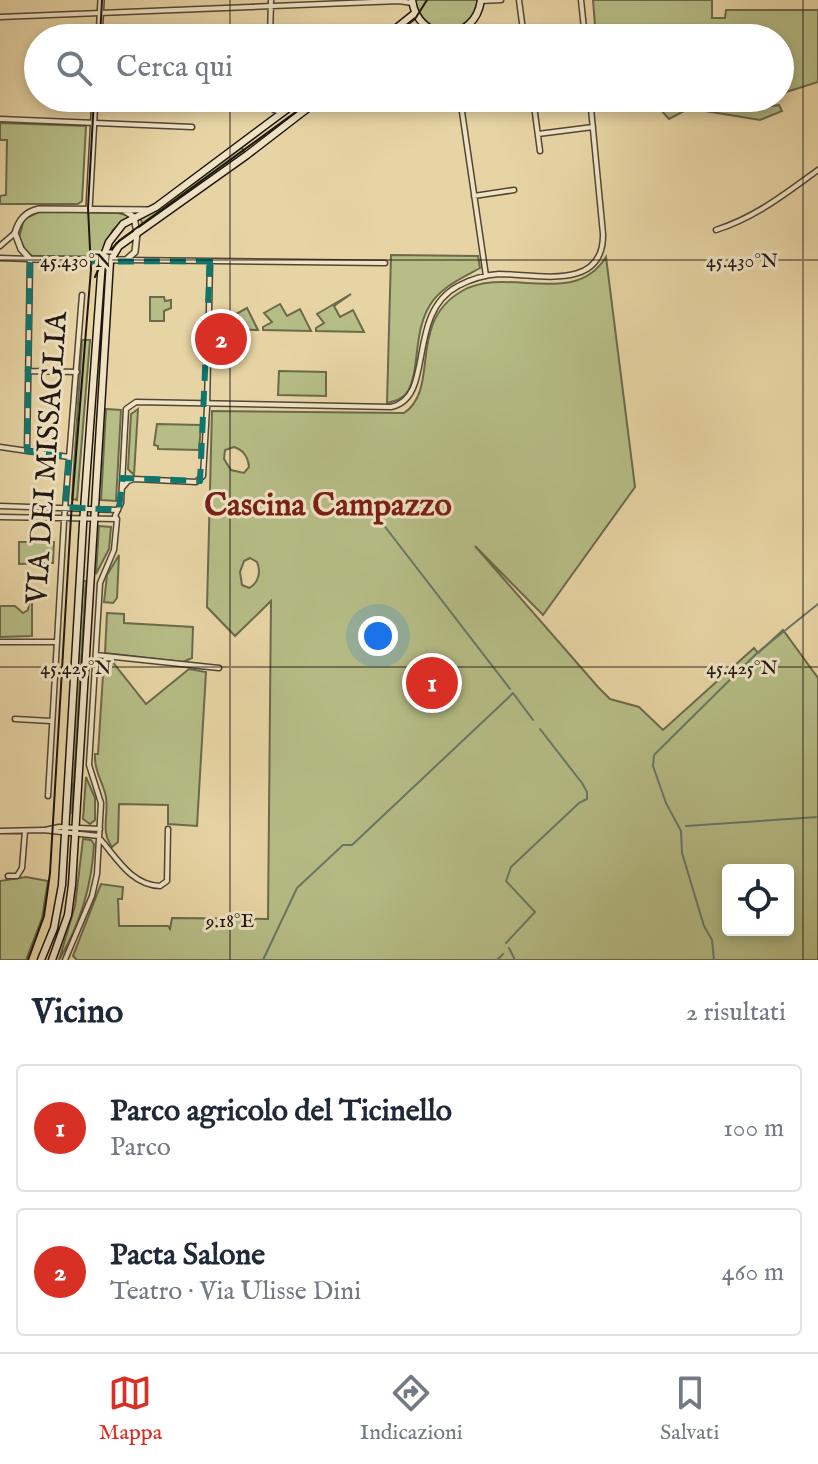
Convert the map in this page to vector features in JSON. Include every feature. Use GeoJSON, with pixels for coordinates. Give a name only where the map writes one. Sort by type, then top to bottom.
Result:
{"type":"FeatureCollection","features":[{"type":"Feature","properties":{"kind":"main road"},"geometry":{"type":"LineString","coordinates":[[471,24],[481,0]]}},
{"type":"Feature","properties":{"kind":"main road"},"geometry":{"type":"LineString","coordinates":[[412,2],[415,13],[424,24]]}},
{"type":"Feature","properties":{"kind":"main road"},"geometry":{"type":"LineString","coordinates":[[401,24],[415,13]]}},
{"type":"Feature","properties":{"kind":"main road"},"geometry":{"type":"LineString","coordinates":[[106,261],[115,233],[134,217],[150,210],[283,112]]}},
{"type":"Feature","properties":{"kind":"main road"},"geometry":{"type":"LineString","coordinates":[[106,261],[119,246],[303,112]]}},
{"type":"Feature","properties":{"kind":"main road","name":"VIA DEI MISSAGLIA"},"geometry":{"type":"LineString","coordinates":[[41,960],[54,928],[60,899],[83,517],[106,261]]}},
{"type":"Feature","properties":{"kind":"main road","name":"VIA DEI MISSAGLIA"},"geometry":{"type":"LineString","coordinates":[[52,960],[68,915],[75,831],[106,261]]}},
{"type":"Feature","properties":{"kind":"street"},"geometry":{"type":"LineString","coordinates":[[100,24],[101,0]]}},
{"type":"Feature","properties":{"kind":"street"},"geometry":{"type":"LineString","coordinates":[[481,0],[501,0]]}},
{"type":"Feature","properties":{"kind":"street"},"geometry":{"type":"LineString","coordinates":[[519,0],[522,24]]}},
{"type":"Feature","properties":{"kind":"street"},"geometry":{"type":"LineString","coordinates":[[581,0],[584,24]]}},
{"type":"Feature","properties":{"kind":"street"},"geometry":{"type":"LineString","coordinates":[[0,17],[271,3],[412,2]]}},
{"type":"Feature","properties":{"kind":"street"},"geometry":{"type":"LineString","coordinates":[[270,24],[271,3]]}},
{"type":"Feature","properties":{"kind":"street"},"geometry":{"type":"LineString","coordinates":[[153,4],[153,11]]}},
{"type":"Feature","properties":{"kind":"street"},"geometry":{"type":"LineString","coordinates":[[89,210],[94,112]]}},
{"type":"Feature","properties":{"kind":"street"},"geometry":{"type":"LineString","coordinates":[[462,112],[486,276]]}},
{"type":"Feature","properties":{"kind":"street"},"geometry":{"type":"LineString","coordinates":[[535,112],[540,151]]}},
{"type":"Feature","properties":{"kind":"street"},"geometry":{"type":"LineString","coordinates":[[207,404],[389,407],[403,403],[413,393],[425,331],[436,305],[454,288],[486,276],[568,276],[585,271],[602,249],[603,234],[591,112]]}},
{"type":"Feature","properties":{"kind":"street"},"geometry":{"type":"LineString","coordinates":[[0,119],[192,127]]}},
{"type":"Feature","properties":{"kind":"street"},"geometry":{"type":"LineString","coordinates":[[538,134],[593,127]]}},
{"type":"Feature","properties":{"kind":"street"},"geometry":{"type":"LineString","coordinates":[[716,230],[770,206],[818,170]]}},
{"type":"Feature","properties":{"kind":"street"},"geometry":{"type":"LineString","coordinates":[[474,196],[514,190]]}},
{"type":"Feature","properties":{"kind":"street"},"geometry":{"type":"LineString","coordinates":[[0,246],[15,233],[21,218],[34,210],[150,210]]}},
{"type":"Feature","properties":{"kind":"street"},"geometry":{"type":"LineString","coordinates":[[125,211],[134,217],[137,248],[141,255],[149,259]]}},
{"type":"Feature","properties":{"kind":"street"},"geometry":{"type":"LineString","coordinates":[[15,233],[21,249],[30,259],[27,451]]}},
{"type":"Feature","properties":{"kind":"street"},"geometry":{"type":"LineString","coordinates":[[126,260],[137,248]]}},
{"type":"Feature","properties":{"kind":"street"},"geometry":{"type":"LineString","coordinates":[[0,258],[385,263]]}},
{"type":"Feature","properties":{"kind":"street"},"geometry":{"type":"LineString","coordinates":[[121,491],[126,482],[134,479],[193,482],[201,479],[207,404],[210,261]]}},
{"type":"Feature","properties":{"kind":"street","name":"VIA DEI MISSAGLIA"},"geometry":{"type":"LineString","coordinates":[[48,796],[64,517],[82,295]]}},
{"type":"Feature","properties":{"kind":"street"},"geometry":{"type":"LineString","coordinates":[[28,371],[77,372]]}},
{"type":"Feature","properties":{"kind":"street","name":"VIA DEI MISSAGLIA"},"geometry":{"type":"LineString","coordinates":[[65,960],[92,896],[99,834],[101,800],[89,765],[100,583],[114,550],[126,409],[136,402],[207,404]]}},
{"type":"Feature","properties":{"kind":"street"},"geometry":{"type":"LineString","coordinates":[[0,447],[69,457]]}},
{"type":"Feature","properties":{"kind":"street"},"geometry":{"type":"LineString","coordinates":[[123,464],[126,475],[134,479]]}},
{"type":"Feature","properties":{"kind":"street"},"geometry":{"type":"LineString","coordinates":[[0,506],[84,508]]}},
{"type":"Feature","properties":{"kind":"street","name":"VIA DEI MISSAGLIA"},"geometry":{"type":"LineString","coordinates":[[84,508],[119,510]]}},
{"type":"Feature","properties":{"kind":"street"},"geometry":{"type":"LineString","coordinates":[[0,517],[83,517]]}},
{"type":"Feature","properties":{"kind":"street","name":"VIA DEI MISSAGLIA"},"geometry":{"type":"LineString","coordinates":[[83,517],[117,519]]}},
{"type":"Feature","properties":{"kind":"street"},"geometry":{"type":"LineString","coordinates":[[0,642],[56,642]]}},
{"type":"Feature","properties":{"kind":"street"},"geometry":{"type":"LineString","coordinates":[[96,655],[219,668]]}},
{"type":"Feature","properties":{"kind":"street"},"geometry":{"type":"LineString","coordinates":[[15,719],[51,721]]}},
{"type":"Feature","properties":{"kind":"street"},"geometry":{"type":"LineString","coordinates":[[0,831],[65,830],[99,834],[136,880],[146,886],[164,885],[168,829]]}},
{"type":"Feature","properties":{"kind":"street"},"geometry":{"type":"LineString","coordinates":[[8,876],[17,876],[22,868],[25,831]]}},
{"type":"Feature","properties":{"kind":"highlighted area"},"geometry":{"type":"Polygon","coordinates":[[[210,261],[200,481],[122,478],[119,510],[65,507],[69,457],[27,451],[30,262],[210,261]]]}},
{"type":"Feature","properties":{"kind":"green space"},"geometry":{"type":"Polygon","coordinates":[[[415,0],[479,0],[475,13],[466,24],[430,24],[420,13],[415,0]]]}},
{"type":"Feature","properties":{"kind":"green space"},"geometry":{"type":"Polygon","coordinates":[[[593,0],[712,0],[712,18],[725,18],[726,10],[818,10],[818,82],[794,90],[794,24],[595,24],[593,0]]]}},
{"type":"Feature","properties":{"kind":"green space"},"geometry":{"type":"Polygon","coordinates":[[[663,112],[682,112],[669,119],[663,112]]]}},
{"type":"Feature","properties":{"kind":"green space"},"geometry":{"type":"Polygon","coordinates":[[[711,112],[780,112],[760,120],[711,112]]]}},
{"type":"Feature","properties":{"kind":"green space"},"geometry":{"type":"Polygon","coordinates":[[[0,123],[86,126],[82,201],[78,204],[0,204],[0,196],[6,195],[7,140],[0,140],[0,123]]]}},
{"type":"Feature","properties":{"kind":"green space"},"geometry":{"type":"Polygon","coordinates":[[[240,145],[245,153],[143,226],[140,217],[240,145]]]}},
{"type":"Feature","properties":{"kind":"green space"},"geometry":{"type":"Polygon","coordinates":[[[41,211],[130,216],[113,230],[99,258],[32,256],[19,238],[24,219],[41,211]]]}},
{"type":"Feature","properties":{"kind":"green space"},"geometry":{"type":"Polygon","coordinates":[[[391,255],[478,256],[480,268],[446,288],[430,305],[421,327],[412,382],[404,396],[387,403],[391,255]]]}},
{"type":"Feature","properties":{"kind":"green space"},"geometry":{"type":"Polygon","coordinates":[[[606,257],[635,487],[543,615],[475,546],[610,699],[639,707],[663,730],[754,648],[758,653],[783,630],[818,678],[818,960],[77,960],[73,956],[101,884],[123,887],[122,899],[118,899],[119,926],[168,926],[170,929],[172,918],[268,919],[271,601],[235,636],[207,607],[212,411],[404,413],[415,402],[421,388],[429,337],[445,304],[462,291],[480,284],[558,284],[576,281],[592,272],[606,257]],[[234,447],[225,450],[224,459],[231,470],[244,473],[249,467],[243,452],[234,447]],[[250,558],[244,561],[240,572],[242,585],[249,588],[259,573],[257,562],[250,558]]]}},
{"type":"Feature","properties":{"kind":"green space"},"geometry":{"type":"Polygon","coordinates":[[[351,294],[334,306],[340,317],[353,310],[364,332],[316,331],[324,323],[317,314],[351,294]]]}},
{"type":"Feature","properties":{"kind":"green space"},"geometry":{"type":"Polygon","coordinates":[[[150,297],[171,300],[171,308],[164,311],[164,321],[150,321],[150,297]]]}},
{"type":"Feature","properties":{"kind":"green space"},"geometry":{"type":"Polygon","coordinates":[[[280,304],[287,316],[300,309],[311,331],[263,330],[272,322],[264,313],[280,304]]]}},
{"type":"Feature","properties":{"kind":"green space"},"geometry":{"type":"Polygon","coordinates":[[[247,308],[258,330],[226,329],[227,319],[247,308]]]}},
{"type":"Feature","properties":{"kind":"green space"},"geometry":{"type":"Polygon","coordinates":[[[82,340],[90,340],[77,500],[72,499],[82,340]]]}},
{"type":"Feature","properties":{"kind":"green space"},"geometry":{"type":"Polygon","coordinates":[[[279,371],[326,372],[326,396],[278,395],[279,371]]]}},
{"type":"Feature","properties":{"kind":"green space"},"geometry":{"type":"Polygon","coordinates":[[[106,409],[121,410],[116,501],[101,500],[106,409]]]}},
{"type":"Feature","properties":{"kind":"green space"},"geometry":{"type":"Polygon","coordinates":[[[138,409],[134,475],[128,469],[131,414],[138,409]]]}},
{"type":"Feature","properties":{"kind":"green space"},"geometry":{"type":"Polygon","coordinates":[[[157,424],[201,425],[199,450],[158,449],[154,445],[157,424]]]}},
{"type":"Feature","properties":{"kind":"green space"},"geometry":{"type":"Polygon","coordinates":[[[99,526],[111,527],[109,549],[96,574],[99,526]]]}},
{"type":"Feature","properties":{"kind":"green space"},"geometry":{"type":"Polygon","coordinates":[[[19,542],[54,542],[53,563],[19,564],[19,542]]]}},
{"type":"Feature","properties":{"kind":"green space"},"geometry":{"type":"Polygon","coordinates":[[[119,555],[117,598],[113,603],[104,602],[107,575],[119,555]]]}},
{"type":"Feature","properties":{"kind":"green space"},"geometry":{"type":"Polygon","coordinates":[[[83,581],[86,581],[72,814],[71,782],[83,581]]]}},
{"type":"Feature","properties":{"kind":"green space"},"geometry":{"type":"Polygon","coordinates":[[[29,603],[32,603],[32,636],[0,637],[0,606],[15,606],[23,613],[28,610],[29,603]]]}},
{"type":"Feature","properties":{"kind":"green space"},"geometry":{"type":"Polygon","coordinates":[[[107,613],[124,614],[124,623],[193,627],[192,658],[183,662],[105,653],[107,613]]]}},
{"type":"Feature","properties":{"kind":"green space"},"geometry":{"type":"Polygon","coordinates":[[[104,659],[111,660],[146,704],[189,669],[206,672],[197,826],[168,824],[168,805],[119,804],[118,842],[112,847],[108,841],[106,797],[95,760],[95,754],[98,754],[104,659]]]}},
{"type":"Feature","properties":{"kind":"green space"},"geometry":{"type":"Polygon","coordinates":[[[86,777],[95,798],[95,820],[90,824],[83,819],[86,777]]]}},
{"type":"Feature","properties":{"kind":"green space"},"geometry":{"type":"Polygon","coordinates":[[[83,839],[91,840],[94,844],[90,875],[73,933],[59,960],[75,906],[83,839]]]}},
{"type":"Feature","properties":{"kind":"green space"},"geometry":{"type":"Polygon","coordinates":[[[26,877],[48,881],[42,918],[26,960],[0,960],[0,881],[26,877]]]}},
{"type":"Feature","properties":{"kind":"waterway"},"geometry":{"type":"LineString","coordinates":[[376,515],[510,689]]}},
{"type":"Feature","properties":{"kind":"waterway"},"geometry":{"type":"LineString","coordinates":[[714,960],[712,940],[704,926],[682,853],[681,831],[666,803],[653,766],[654,755],[757,653],[818,604]]}},
{"type":"Feature","properties":{"kind":"waterway"},"geometry":{"type":"LineString","coordinates":[[263,960],[297,888],[343,845],[352,845],[513,693],[533,720]]}},
{"type":"Feature","properties":{"kind":"waterway"},"geometry":{"type":"LineString","coordinates":[[506,943],[535,912],[506,881],[511,867],[587,799],[582,783],[540,729]]}},
{"type":"Feature","properties":{"kind":"waterway"},"geometry":{"type":"LineString","coordinates":[[686,826],[818,817]]}},
{"type":"Feature","properties":{"kind":"waterway"},"geometry":{"type":"LineString","coordinates":[[509,948],[515,960]]}},
{"type":"Feature","properties":{"kind":"waterway"},"geometry":{"type":"LineString","coordinates":[[497,960],[503,954]]}},
{"type":"Feature","properties":{"kind":"tram line"},"geometry":{"type":"LineString","coordinates":[[101,24],[102,0]]}},
{"type":"Feature","properties":{"kind":"tram line"},"geometry":{"type":"LineString","coordinates":[[408,24],[427,0]]}},
{"type":"Feature","properties":{"kind":"tram line"},"geometry":{"type":"LineString","coordinates":[[28,960],[44,916],[50,873],[71,517],[91,269],[88,208],[93,112]]}},
{"type":"Feature","properties":{"kind":"tram line"},"geometry":{"type":"LineString","coordinates":[[95,277],[104,257],[120,240],[296,112]]}},
{"type":"Feature","properties":{"kind":"place","name":"Pacta Salone"},"geometry":{"type":"Point","coordinates":[221,339]}},
{"type":"Feature","properties":{"kind":"place","name":"Parco agricolo del Ticinello"},"geometry":{"type":"Point","coordinates":[432,683]}},
{"type":"Feature","properties":{"kind":"district","name":"Cascina Campazzo"},"geometry":{"type":"Point","coordinates":[328,506]}}]}
